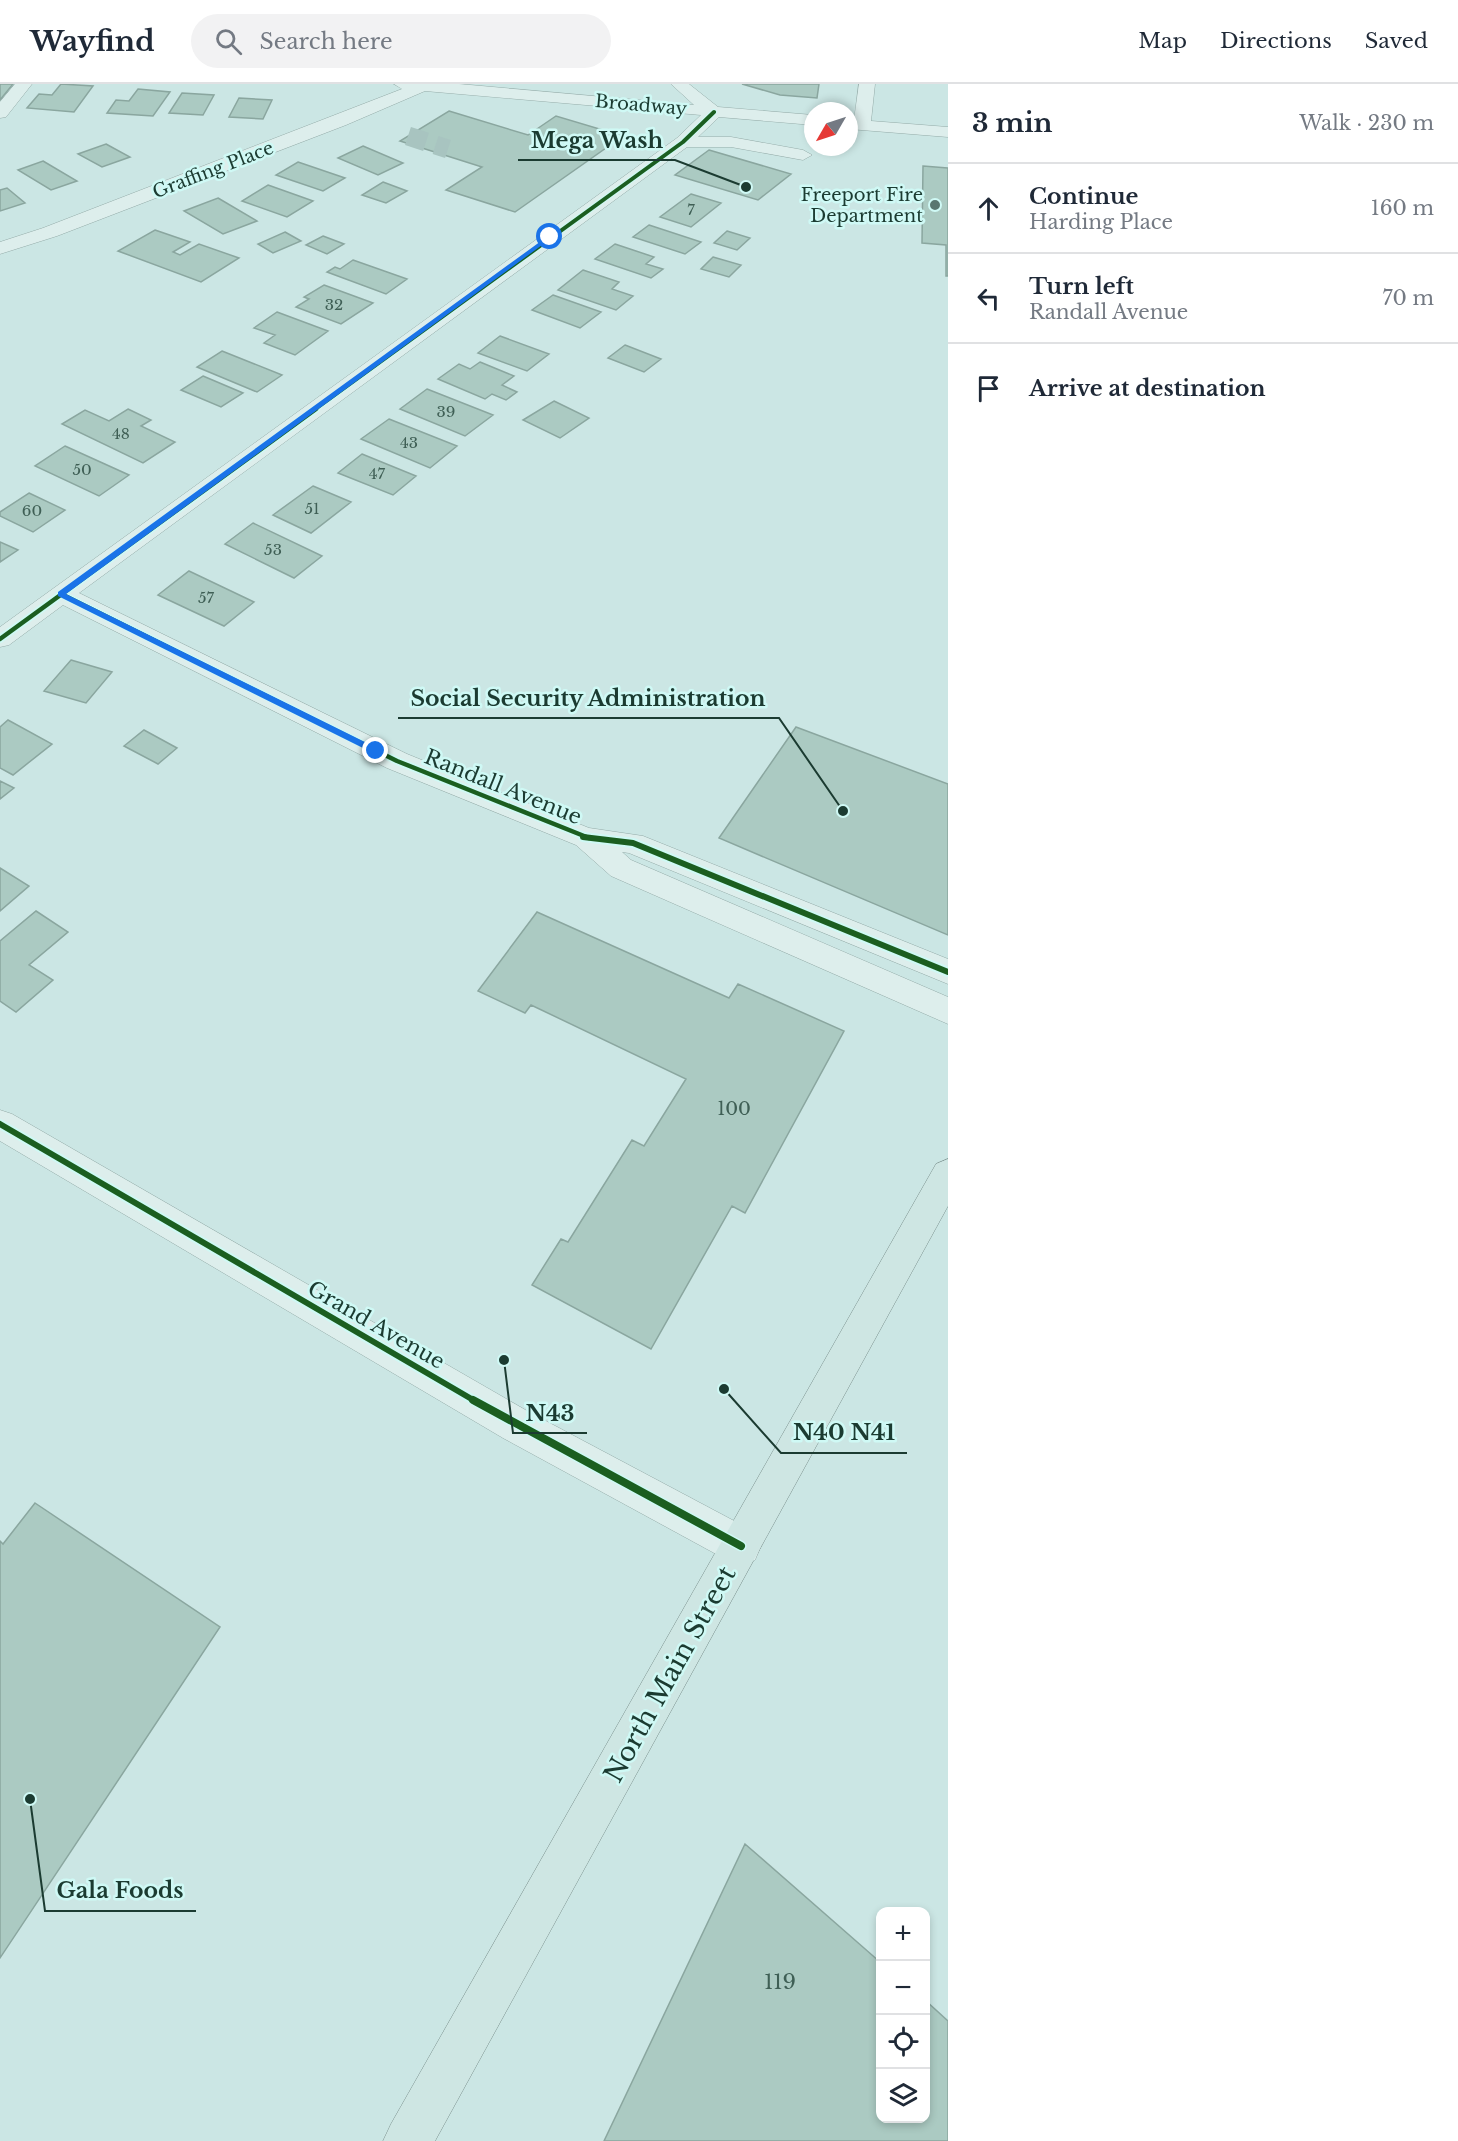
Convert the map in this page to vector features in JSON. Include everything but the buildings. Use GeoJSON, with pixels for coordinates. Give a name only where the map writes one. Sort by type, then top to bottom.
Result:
{"type":"FeatureCollection","features":[{"type":"Feature","properties":{"kind":"main road","name":"North Main Street"},"geometry":{"type":"LineString","coordinates":[[408,2141],[948,1174]]}},
{"type":"Feature","properties":{"kind":"street"},"geometry":{"type":"LineString","coordinates":[[0,113],[24,84]]}},
{"type":"Feature","properties":{"kind":"street","name":"Broadway"},"geometry":{"type":"LineString","coordinates":[[397,84],[804,119]]}},
{"type":"Feature","properties":{"kind":"street"},"geometry":{"type":"LineString","coordinates":[[0,639],[683,142],[714,112],[679,84]]}},
{"type":"Feature","properties":{"kind":"street"},"geometry":{"type":"LineString","coordinates":[[858,117],[867,84]]}},
{"type":"Feature","properties":{"kind":"street","name":"Graffing Place"},"geometry":{"type":"LineString","coordinates":[[0,248],[50,232],[423,86]]}},
{"type":"Feature","properties":{"kind":"street"},"geometry":{"type":"LineString","coordinates":[[731,142],[741,114]]}},
{"type":"Feature","properties":{"kind":"street"},"geometry":{"type":"LineString","coordinates":[[858,124],[948,132]]}},
{"type":"Feature","properties":{"kind":"street"},"geometry":{"type":"LineString","coordinates":[[683,142],[731,142],[802,155]]}},
{"type":"Feature","properties":{"kind":"street","name":"Randall Avenue"},"geometry":{"type":"LineString","coordinates":[[61,594],[397,761],[586,838],[633,843],[948,972]]}},
{"type":"Feature","properties":{"kind":"street","name":"Randall Avenue"},"geometry":{"type":"LineString","coordinates":[[586,838],[621,868],[948,1011]]}},
{"type":"Feature","properties":{"kind":"street","name":"Grand Avenue"},"geometry":{"type":"LineString","coordinates":[[0,1124],[516,1425],[741,1546]]}},
{"type":"Feature","properties":{"kind":"tunnel"},"geometry":{"type":"LineString","coordinates":[[408,136],[448,149]]}},
{"type":"Feature","properties":{"kind":"cycle path"},"geometry":{"type":"LineString","coordinates":[[0,639],[683,142],[714,112]]}},
{"type":"Feature","properties":{"kind":"cycle path"},"geometry":{"type":"LineString","coordinates":[[61,594],[397,761],[586,838],[633,843],[948,972]]}},
{"type":"Feature","properties":{"kind":"cycle path"},"geometry":{"type":"LineString","coordinates":[[0,1124],[516,1425],[741,1546]]}},
{"type":"Feature","properties":{"kind":"place","name":"Mega Wash"},"geometry":{"type":"Point","coordinates":[746,187]}},
{"type":"Feature","properties":{"kind":"place","name":"Freeport Fire Department"},"geometry":{"type":"Point","coordinates":[935,205]}},
{"type":"Feature","properties":{"kind":"place","name":"Social Security Administration"},"geometry":{"type":"Point","coordinates":[843,811]}},
{"type":"Feature","properties":{"kind":"place","name":"N43"},"geometry":{"type":"Point","coordinates":[504,1360]}},
{"type":"Feature","properties":{"kind":"place","name":"N40 N41"},"geometry":{"type":"Point","coordinates":[724,1389]}},
{"type":"Feature","properties":{"kind":"place","name":"Gala Foods"},"geometry":{"type":"Point","coordinates":[30,1799]}},
{"type":"Feature","properties":{"kind":"route"},"geometry":{"type":"LineString","coordinates":[[376,751],[61,594],[550,237]]}}]}
